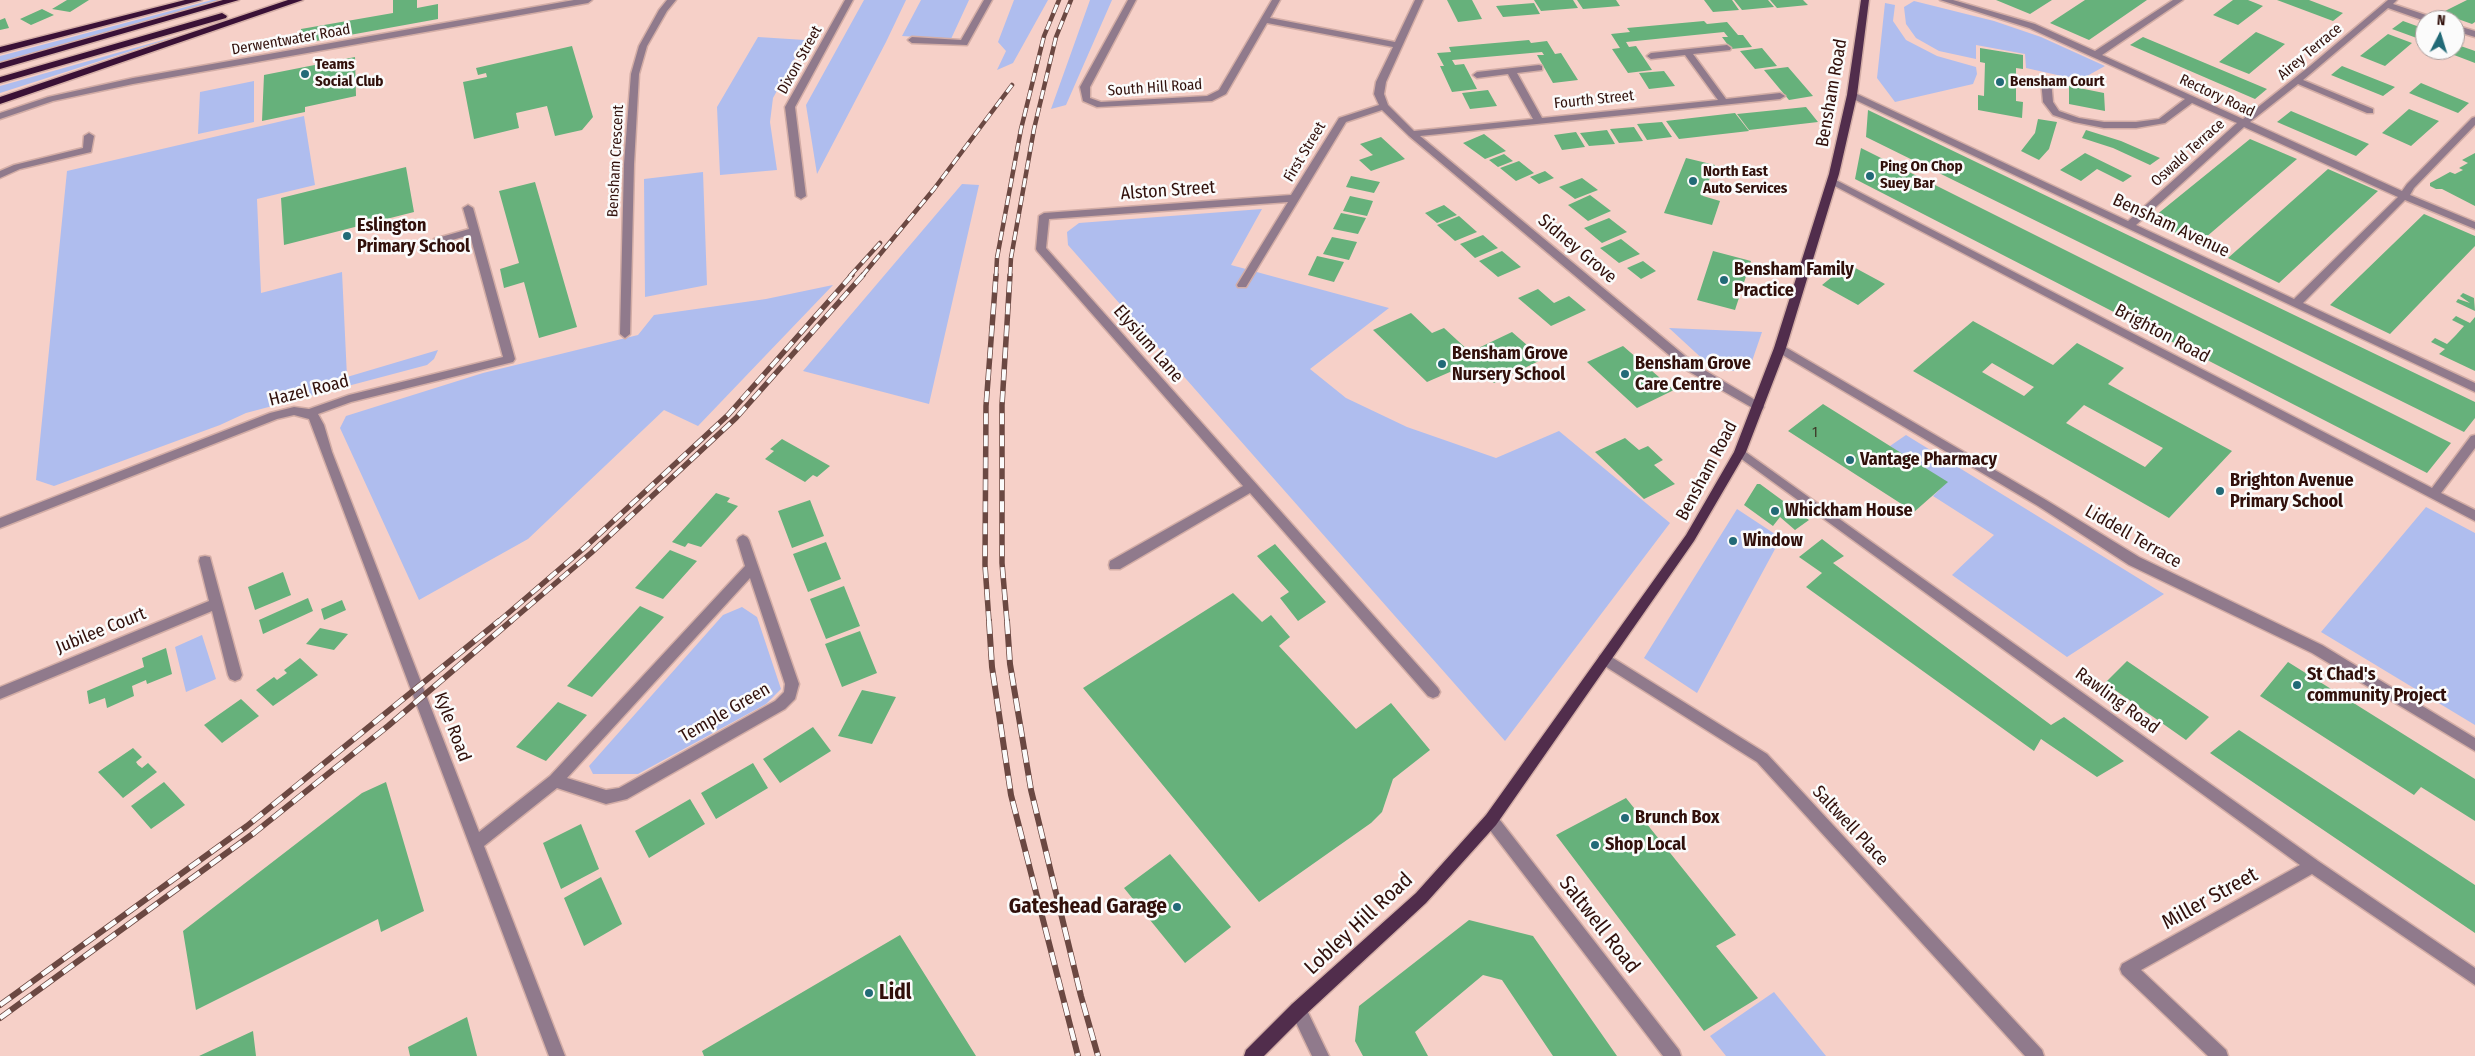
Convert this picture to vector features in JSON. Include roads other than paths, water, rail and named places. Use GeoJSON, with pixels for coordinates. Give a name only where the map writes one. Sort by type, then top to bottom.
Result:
{"type":"FeatureCollection","features":[{"type":"Feature","properties":{"kind":"highway"},"geometry":{"type":"LineString","coordinates":[[0,50],[197,0]]}},
{"type":"Feature","properties":{"kind":"highway"},"geometry":{"type":"LineString","coordinates":[[0,66],[234,0]]}},
{"type":"Feature","properties":{"kind":"highway"},"geometry":{"type":"LineString","coordinates":[[0,80],[279,0]]}},
{"type":"Feature","properties":{"kind":"highway"},"geometry":{"type":"LineString","coordinates":[[0,102],[298,0]]}},
{"type":"Feature","properties":{"kind":"main road","name":"Bensham Road"},"geometry":{"type":"LineString","coordinates":[[1491,820],[1690,538],[1740,452],[1780,348],[1832,181],[1852,95],[1865,0]]}},
{"type":"Feature","properties":{"kind":"main road","name":"Lobley Hill Road"},"geometry":{"type":"LineString","coordinates":[[1252,1056],[1298,1010],[1421,898],[1491,820]]}},
{"type":"Feature","properties":{"kind":"street","name":"Derwentwater Road"},"geometry":{"type":"LineString","coordinates":[[0,116],[51,100],[133,81],[588,0]]}},
{"type":"Feature","properties":{"kind":"street","name":"Bensham Crescent"},"geometry":{"type":"LineString","coordinates":[[625,334],[629,164],[635,74],[643,46],[672,0]]}},
{"type":"Feature","properties":{"kind":"street","name":"Dixon Street"},"geometry":{"type":"LineString","coordinates":[[801,196],[790,107],[849,0]]}},
{"type":"Feature","properties":{"kind":"street"},"geometry":{"type":"LineString","coordinates":[[912,40],[964,43],[988,0]]}},
{"type":"Feature","properties":{"kind":"street","name":"South Hill Road"},"geometry":{"type":"LineString","coordinates":[[1132,0],[1085,86],[1086,99],[1100,105],[1209,99],[1223,92],[1276,0]]}},
{"type":"Feature","properties":{"kind":"street"},"geometry":{"type":"LineString","coordinates":[[1384,106],[1379,94],[1380,88],[1397,44],[1419,0]]}},
{"type":"Feature","properties":{"kind":"street","name":"Rectory Road"},"geometry":{"type":"LineString","coordinates":[[1944,0],[1973,3],[2098,54],[2190,99],[2475,226]]}},
{"type":"Feature","properties":{"kind":"street"},"geometry":{"type":"LineString","coordinates":[[2098,54],[2179,0]]}},
{"type":"Feature","properties":{"kind":"street"},"geometry":{"type":"LineString","coordinates":[[2390,2],[2415,13]]}},
{"type":"Feature","properties":{"kind":"street","name":"Airey Terrace"},"geometry":{"type":"LineString","coordinates":[[2243,123],[2297,81],[2390,2]]}},
{"type":"Feature","properties":{"kind":"street"},"geometry":{"type":"LineString","coordinates":[[1266,20],[1397,44]]}},
{"type":"Feature","properties":{"kind":"street"},"geometry":{"type":"LineString","coordinates":[[1651,56],[1727,48]]}},
{"type":"Feature","properties":{"kind":"street"},"geometry":{"type":"LineString","coordinates":[[1687,52],[1724,102]]}},
{"type":"Feature","properties":{"kind":"street"},"geometry":{"type":"LineString","coordinates":[[1477,75],[1539,68]]}},
{"type":"Feature","properties":{"kind":"street"},"geometry":{"type":"LineString","coordinates":[[1511,71],[1539,121]]}},
{"type":"Feature","properties":{"kind":"street"},"geometry":{"type":"LineString","coordinates":[[2046,80],[2048,102],[2056,113],[2077,120],[2104,125],[2136,125],[2162,121],[2190,99]]}},
{"type":"Feature","properties":{"kind":"street"},"geometry":{"type":"LineString","coordinates":[[2297,81],[2370,111]]}},
{"type":"Feature","properties":{"kind":"street","name":"Bensham Avenue"},"geometry":{"type":"LineString","coordinates":[[1852,95],[2475,388]]}},
{"type":"Feature","properties":{"kind":"street","name":"Fourth Street"},"geometry":{"type":"LineString","coordinates":[[1412,134],[1780,96]]}},
{"type":"Feature","properties":{"kind":"street","name":"Sidney Grove"},"geometry":{"type":"LineString","coordinates":[[1384,106],[1412,134],[1692,368],[1758,407]]}},
{"type":"Feature","properties":{"kind":"street","name":"First Street"},"geometry":{"type":"LineString","coordinates":[[1242,285],[1342,120],[1384,106]]}},
{"type":"Feature","properties":{"kind":"street"},"geometry":{"type":"LineString","coordinates":[[2296,303],[2404,196],[2410,186],[2475,120]]}},
{"type":"Feature","properties":{"kind":"street","name":"Oswald Terrace"},"geometry":{"type":"LineString","coordinates":[[2130,225],[2243,123]]}},
{"type":"Feature","properties":{"kind":"street"},"geometry":{"type":"LineString","coordinates":[[0,175],[17,167],[88,150],[89,136]]}},
{"type":"Feature","properties":{"kind":"street","name":"Brighton Road"},"geometry":{"type":"LineString","coordinates":[[1832,181],[2475,516]]}},
{"type":"Feature","properties":{"kind":"street","name":"Alston Street"},"geometry":{"type":"LineString","coordinates":[[1044,216],[1296,198]]}},
{"type":"Feature","properties":{"kind":"street","name":"Hazel Road"},"geometry":{"type":"LineString","coordinates":[[0,523],[274,416],[294,411],[309,413],[349,399],[509,359],[468,208]]}},
{"type":"Feature","properties":{"kind":"street","name":"Elysium Lane"},"geometry":{"type":"LineString","coordinates":[[1044,216],[1041,249],[1433,692]]}},
{"type":"Feature","properties":{"kind":"street"},"geometry":{"type":"LineString","coordinates":[[438,240],[474,231]]}},
{"type":"Feature","properties":{"kind":"street","name":"Liddell Terrace"},"geometry":{"type":"LineString","coordinates":[[1780,348],[2042,503],[2134,561],[2317,649],[2475,745]]}},
{"type":"Feature","properties":{"kind":"street","name":"Kyle Road"},"geometry":{"type":"LineString","coordinates":[[309,413],[318,425],[326,452],[557,1056]]}},
{"type":"Feature","properties":{"kind":"street"},"geometry":{"type":"LineString","coordinates":[[2433,495],[2475,439]]}},
{"type":"Feature","properties":{"kind":"street","name":"Rawling Road"},"geometry":{"type":"LineString","coordinates":[[1740,452],[2313,866],[2475,977]]}},
{"type":"Feature","properties":{"kind":"street"},"geometry":{"type":"LineString","coordinates":[[1115,565],[1251,487]]}},
{"type":"Feature","properties":{"kind":"street","name":"Temple Green"},"geometry":{"type":"LineString","coordinates":[[555,781],[606,797],[622,794],[780,705],[790,695],[792,684],[743,540]]}},
{"type":"Feature","properties":{"kind":"street"},"geometry":{"type":"LineString","coordinates":[[205,562],[234,675]]}},
{"type":"Feature","properties":{"kind":"street"},"geometry":{"type":"LineString","coordinates":[[476,843],[555,781],[752,567]]}},
{"type":"Feature","properties":{"kind":"street","name":"Jubilee Court"},"geometry":{"type":"LineString","coordinates":[[0,693],[216,604]]}},
{"type":"Feature","properties":{"kind":"street","name":"Saltwell Place"},"geometry":{"type":"LineString","coordinates":[[1606,659],[1762,758],[2036,1056]]}},
{"type":"Feature","properties":{"kind":"street","name":"Saltwell Road"},"geometry":{"type":"LineString","coordinates":[[1491,820],[1673,1056]]}},
{"type":"Feature","properties":{"kind":"street","name":"Miller Street"},"geometry":{"type":"LineString","coordinates":[[2220,1056],[2128,969],[2313,866]]}},
{"type":"Feature","properties":{"kind":"street"},"geometry":{"type":"LineString","coordinates":[[1298,1010],[1321,1056]]}},
{"type":"Feature","properties":{"kind":"railway"},"geometry":{"type":"LineString","coordinates":[[996,276],[997,258],[1021,129],[1044,36],[1059,0]]}},
{"type":"Feature","properties":{"kind":"railway"},"geometry":{"type":"LineString","coordinates":[[1010,276],[1011,258],[1034,129],[1056,37],[1071,0]]}},
{"type":"Feature","properties":{"kind":"railway"},"geometry":{"type":"LineString","coordinates":[[862,276],[934,189],[1012,85]]}},
{"type":"Feature","properties":{"kind":"railway"},"geometry":{"type":"LineString","coordinates":[[850,276],[880,243]]}},
{"type":"Feature","properties":{"kind":"railway"},"geometry":{"type":"LineString","coordinates":[[498,622],[583,549],[728,415],[852,275]]}},
{"type":"Feature","properties":{"kind":"railway"},"geometry":{"type":"LineString","coordinates":[[510,622],[591,553],[736,418],[863,275]]}},
{"type":"Feature","properties":{"kind":"railway"},"geometry":{"type":"LineString","coordinates":[[989,622],[985,565],[986,406],[996,275]]}},
{"type":"Feature","properties":{"kind":"railway"},"geometry":{"type":"LineString","coordinates":[[1007,622],[1002,563],[1002,405],[1010,275]]}},
{"type":"Feature","properties":{"kind":"railway"},"geometry":{"type":"LineString","coordinates":[[0,1005],[247,826],[499,621]]}},
{"type":"Feature","properties":{"kind":"railway"},"geometry":{"type":"LineString","coordinates":[[0,1018],[254,833],[388,726],[511,621]]}},
{"type":"Feature","properties":{"kind":"railway"},"geometry":{"type":"LineString","coordinates":[[989,621],[992,667],[1011,795],[1078,1056]]}},
{"type":"Feature","properties":{"kind":"railway"},"geometry":{"type":"LineString","coordinates":[[1007,621],[1010,664],[1031,790],[1081,996],[1098,1056]]}},
{"type":"Feature","properties":{"kind":"place","name":"Teams Social Club"},"geometry":{"type":"Point","coordinates":[305,74]}},
{"type":"Feature","properties":{"kind":"place","name":"Bensham Court"},"geometry":{"type":"Point","coordinates":[2000,82]}},
{"type":"Feature","properties":{"kind":"place","name":"Ping On Chop Suey Bar"},"geometry":{"type":"Point","coordinates":[1870,176]}},
{"type":"Feature","properties":{"kind":"place","name":"North East Auto Services"},"geometry":{"type":"Point","coordinates":[1693,181]}},
{"type":"Feature","properties":{"kind":"place","name":"Eslington Primary School"},"geometry":{"type":"Point","coordinates":[347,236]}},
{"type":"Feature","properties":{"kind":"place","name":"Bensham Family Practice"},"geometry":{"type":"Point","coordinates":[1724,280]}},
{"type":"Feature","properties":{"kind":"place","name":"Bensham Grove Nursery School"},"geometry":{"type":"Point","coordinates":[1442,364]}},
{"type":"Feature","properties":{"kind":"place","name":"Bensham Grove Care Centre"},"geometry":{"type":"Point","coordinates":[1625,374]}},
{"type":"Feature","properties":{"kind":"place","name":"Vantage Pharmacy"},"geometry":{"type":"Point","coordinates":[1850,460]}},
{"type":"Feature","properties":{"kind":"place","name":"Brighton Avenue Primary School"},"geometry":{"type":"Point","coordinates":[2220,491]}},
{"type":"Feature","properties":{"kind":"place","name":"Whickham House"},"geometry":{"type":"Point","coordinates":[1775,511]}},
{"type":"Feature","properties":{"kind":"place","name":"Window"},"geometry":{"type":"Point","coordinates":[1733,541]}},
{"type":"Feature","properties":{"kind":"place","name":"St Chad's community Project"},"geometry":{"type":"Point","coordinates":[2297,685]}},
{"type":"Feature","properties":{"kind":"place","name":"Brunch Box"},"geometry":{"type":"Point","coordinates":[1625,818]}},
{"type":"Feature","properties":{"kind":"place","name":"Shop Local"},"geometry":{"type":"Point","coordinates":[1595,845]}},
{"type":"Feature","properties":{"kind":"place","name":"Gateshead Garage"},"geometry":{"type":"Point","coordinates":[1177,907]}},
{"type":"Feature","properties":{"kind":"place","name":"Lidl"},"geometry":{"type":"Point","coordinates":[869,993]}}]}
